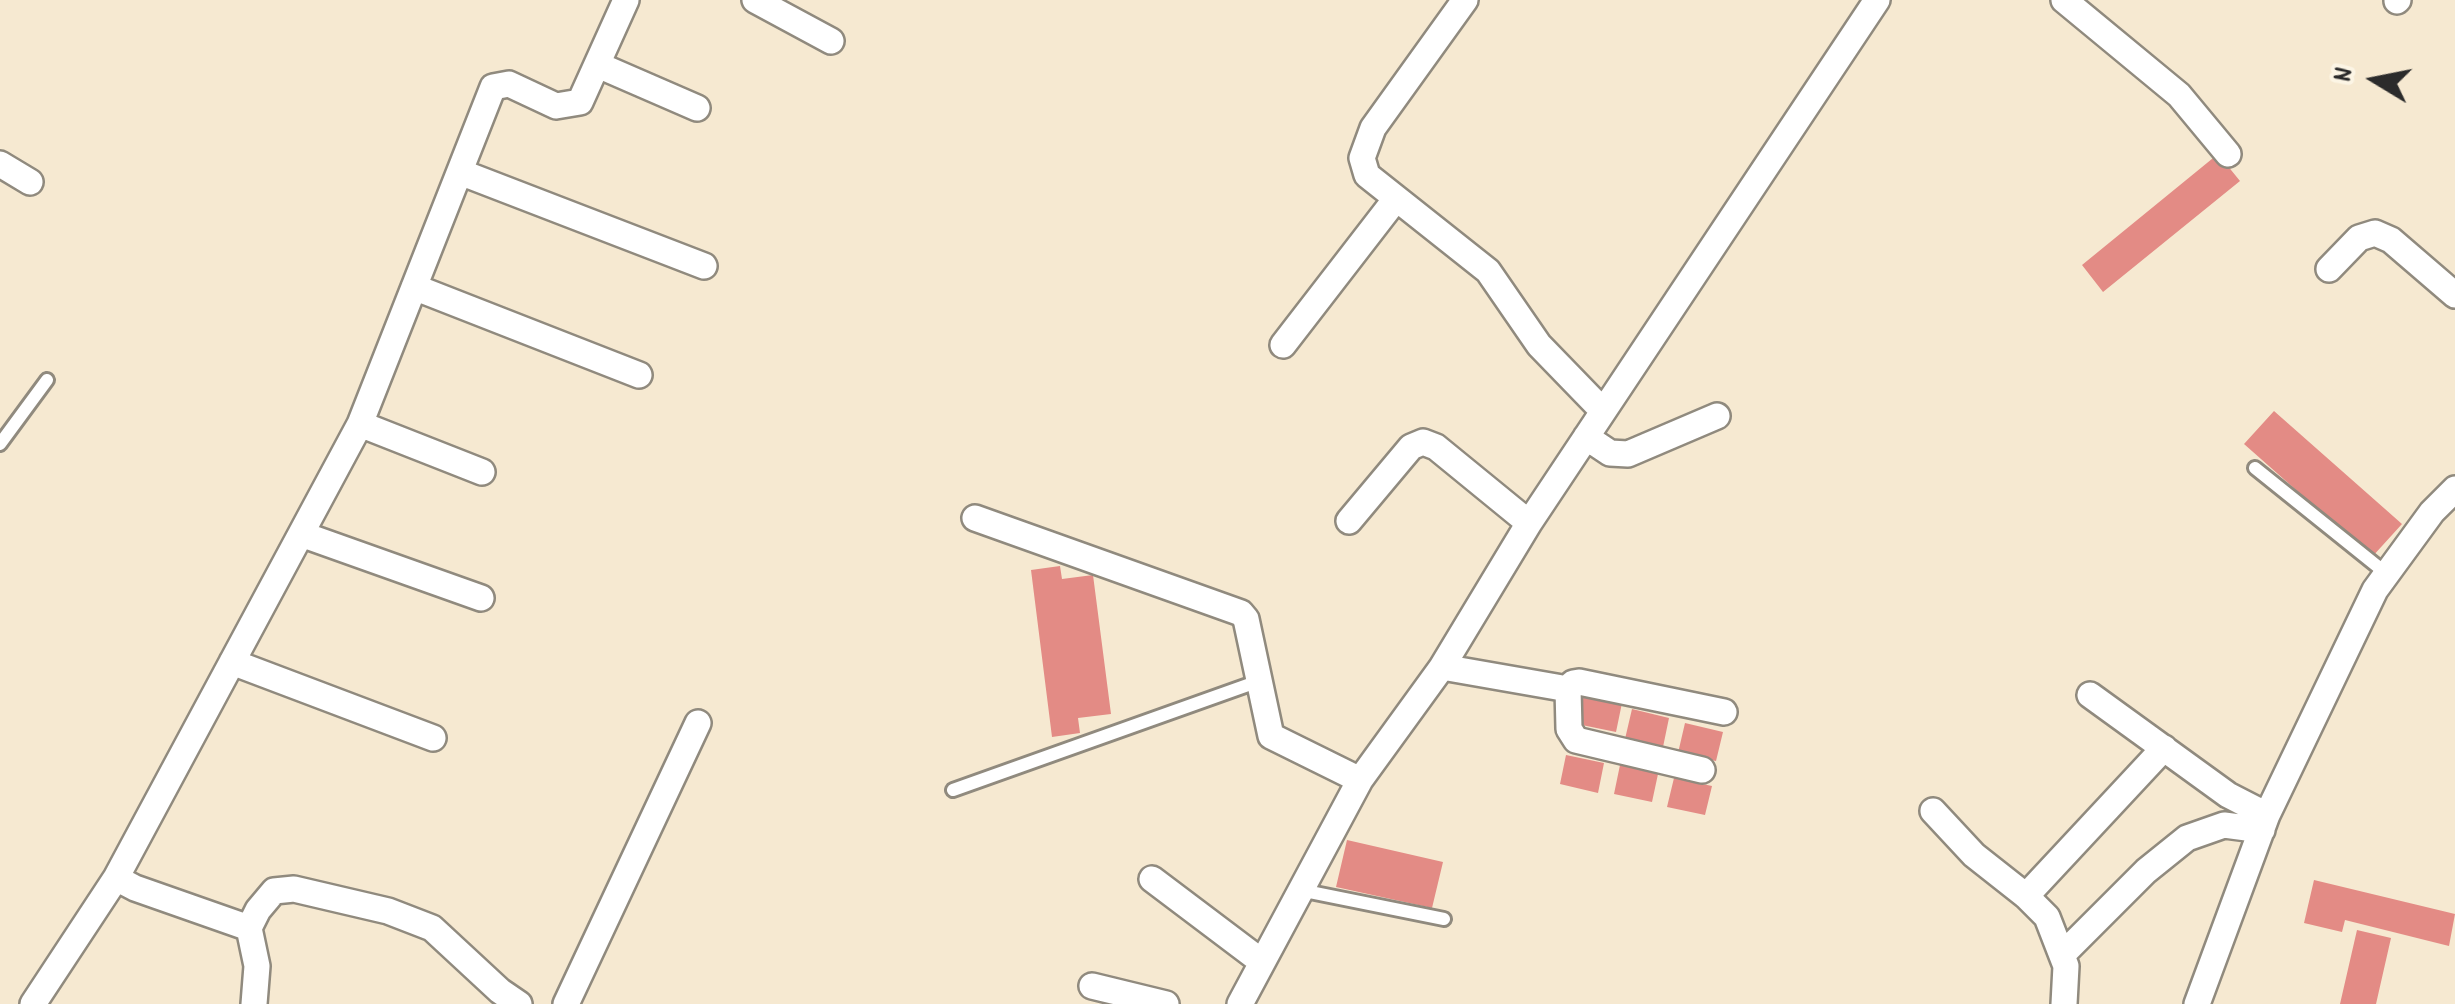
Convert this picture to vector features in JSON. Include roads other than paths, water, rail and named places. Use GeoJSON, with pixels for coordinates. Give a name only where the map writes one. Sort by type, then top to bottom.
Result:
{"type":"FeatureCollection","features":[{"type":"Feature","properties":{"kind":"street"},"geometry":{"type":"LineString","coordinates":[[33,1004],[116,878],[360,424],[493,87],[509,84],[556,106],[580,102],[626,0]]}},
{"type":"Feature","properties":{"kind":"street"},"geometry":{"type":"LineString","coordinates":[[755,0],[831,41]]}},
{"type":"Feature","properties":{"kind":"street"},"geometry":{"type":"LineString","coordinates":[[1240,1004],[1360,780],[1442,667],[1529,524],[1877,0]]}},
{"type":"Feature","properties":{"kind":"street"},"geometry":{"type":"LineString","coordinates":[[2064,0],[2179,95],[2228,154]]}},
{"type":"Feature","properties":{"kind":"street"},"geometry":{"type":"LineString","coordinates":[[1458,2],[1372,128],[1362,158],[1367,176],[1488,270],[1539,345],[1603,411]]}},
{"type":"Feature","properties":{"kind":"street"},"geometry":{"type":"LineString","coordinates":[[598,65],[697,108]]}},
{"type":"Feature","properties":{"kind":"street"},"geometry":{"type":"LineString","coordinates":[[0,164],[30,182]]}},
{"type":"Feature","properties":{"kind":"street"},"geometry":{"type":"LineString","coordinates":[[460,172],[704,266]]}},
{"type":"Feature","properties":{"kind":"street"},"geometry":{"type":"LineString","coordinates":[[1283,345],[1394,200]]}},
{"type":"Feature","properties":{"kind":"street"},"geometry":{"type":"LineString","coordinates":[[2329,270],[2359,238],[2375,234],[2390,240],[2455,295]]}},
{"type":"Feature","properties":{"kind":"street"},"geometry":{"type":"LineString","coordinates":[[414,287],[639,375]]}},
{"type":"Feature","properties":{"kind":"street"},"geometry":{"type":"LineString","coordinates":[[1586,437],[1610,453],[1628,454],[1718,416]]}},
{"type":"Feature","properties":{"kind":"street"},"geometry":{"type":"LineString","coordinates":[[360,424],[482,472]]}},
{"type":"Feature","properties":{"kind":"street"},"geometry":{"type":"LineString","coordinates":[[1349,521],[1411,447],[1423,442],[1436,447],[1529,524]]}},
{"type":"Feature","properties":{"kind":"street"},"geometry":{"type":"LineString","coordinates":[[2197,1004],[2264,822],[2375,590],[2432,512],[2455,489]]}},
{"type":"Feature","properties":{"kind":"street"},"geometry":{"type":"LineString","coordinates":[[2432,512],[2455,527]]}},
{"type":"Feature","properties":{"kind":"street"},"geometry":{"type":"LineString","coordinates":[[975,518],[1241,612],[1246,619],[1271,736],[1360,780]]}},
{"type":"Feature","properties":{"kind":"street"},"geometry":{"type":"LineString","coordinates":[[301,534],[481,598]]}},
{"type":"Feature","properties":{"kind":"street"},"geometry":{"type":"LineString","coordinates":[[232,662],[433,738]]}},
{"type":"Feature","properties":{"kind":"street"},"geometry":{"type":"LineString","coordinates":[[1442,667],[1568,689]]}},
{"type":"Feature","properties":{"kind":"street"},"geometry":{"type":"LineString","coordinates":[[1702,770],[1576,740],[1569,729],[1568,689],[1573,682],[1579,682],[1724,712]]}},
{"type":"Feature","properties":{"kind":"street"},"geometry":{"type":"LineString","coordinates":[[2090,696],[2264,822]]}},
{"type":"Feature","properties":{"kind":"street"},"geometry":{"type":"LineString","coordinates":[[566,1004],[698,723]]}},
{"type":"Feature","properties":{"kind":"street"},"geometry":{"type":"LineString","coordinates":[[2026,896],[2164,748]]}},
{"type":"Feature","properties":{"kind":"street"},"geometry":{"type":"LineString","coordinates":[[1933,811],[1974,855],[2048,918],[2066,966],[2064,1004]]}},
{"type":"Feature","properties":{"kind":"street"},"geometry":{"type":"LineString","coordinates":[[2062,955],[2146,870],[2187,838],[2224,825],[2264,822]]}},
{"type":"Feature","properties":{"kind":"street"},"geometry":{"type":"LineString","coordinates":[[116,878],[134,888],[249,928]]}},
{"type":"Feature","properties":{"kind":"street"},"geometry":{"type":"LineString","coordinates":[[1152,879],[1262,962]]}},
{"type":"Feature","properties":{"kind":"street"},"geometry":{"type":"LineString","coordinates":[[254,1004],[257,966],[249,928],[274,891],[294,889],[388,911],[432,928],[519,1004]]}},
{"type":"Feature","properties":{"kind":"street"},"geometry":{"type":"LineString","coordinates":[[1092,986],[1166,1004]]}},
{"type":"Feature","properties":{"kind":"lane"},"geometry":{"type":"LineString","coordinates":[[0,444],[47,380]]}},
{"type":"Feature","properties":{"kind":"lane"},"geometry":{"type":"LineString","coordinates":[[2255,468],[2387,574]]}},
{"type":"Feature","properties":{"kind":"lane"},"geometry":{"type":"LineString","coordinates":[[952,790],[1259,681]]}},
{"type":"Feature","properties":{"kind":"lane"},"geometry":{"type":"LineString","coordinates":[[1300,890],[1444,920]]}}]}
